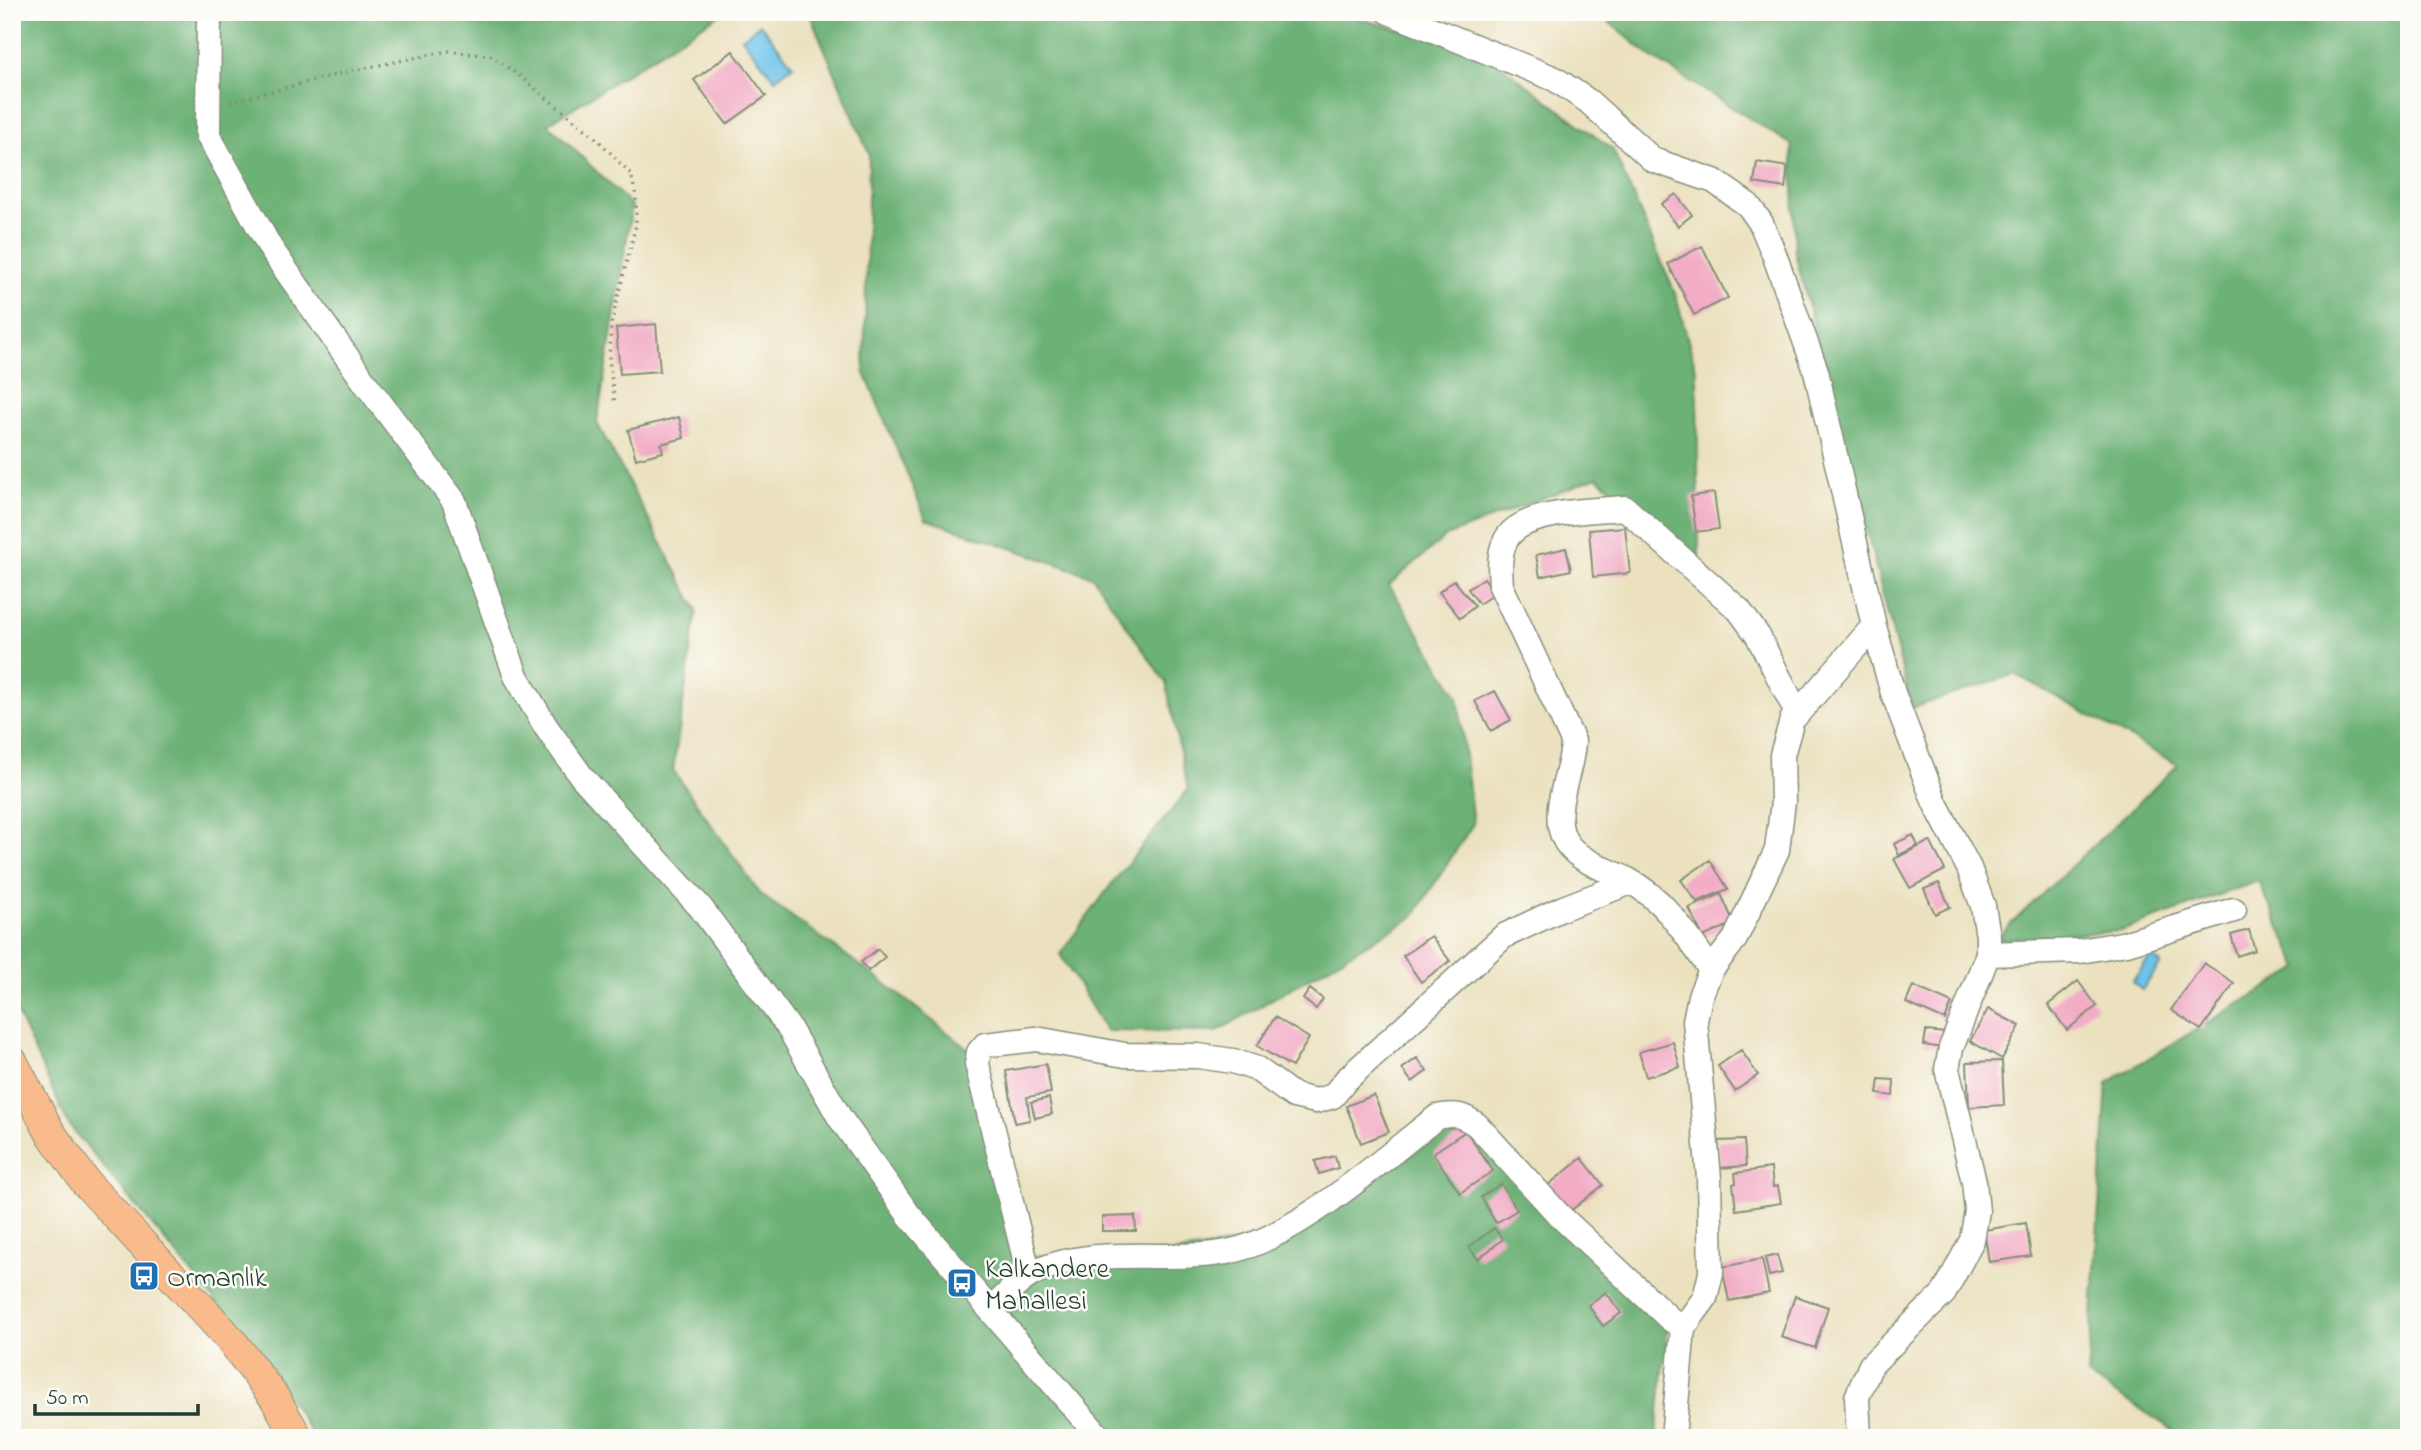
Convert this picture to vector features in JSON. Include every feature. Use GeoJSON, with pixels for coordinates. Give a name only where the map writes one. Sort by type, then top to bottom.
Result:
{"type":"FeatureCollection","features":[{"type":"Feature","properties":{"kind":"main road"},"geometry":{"type":"LineString","coordinates":[[12,1061],[50,1132],[86,1183],[231,1340],[274,1397],[298,1438]]}},
{"type":"Feature","properties":{"kind":"street"},"geometry":{"type":"LineString","coordinates":[[208,12],[208,135],[271,249],[366,384],[454,501],[516,676],[546,727],[582,777],[701,908],[789,1028],[840,1118],[909,1215],[1100,1438]]}},
{"type":"Feature","properties":{"kind":"street"},"geometry":{"type":"LineString","coordinates":[[1389,12],[1555,79],[1588,101],[1653,160],[1714,181],[1748,205],[1761,223],[1774,254],[1816,370],[1874,625],[1893,693],[1935,803],[1969,869],[1983,906],[1988,954],[1951,1048],[1947,1069],[1974,1182],[1978,1211],[1972,1240],[1944,1293],[1871,1365],[1857,1397],[1860,1438]]}},
{"type":"Feature","properties":{"kind":"street"},"geometry":{"type":"LineString","coordinates":[[1711,970],[1658,900],[1631,882],[1583,858],[1563,837],[1560,814],[1573,756],[1573,741],[1501,586],[1499,561],[1508,537],[1523,525],[1552,514],[1625,508],[1739,610],[1758,636],[1797,713]]}},
{"type":"Feature","properties":{"kind":"street"},"geometry":{"type":"LineString","coordinates":[[1673,1438],[1683,1328],[1705,1298],[1712,1273],[1709,1178],[1695,1021],[1700,996],[1711,970],[1735,939],[1777,850],[1783,802],[1782,755],[1797,713],[1874,625]]}},
{"type":"Feature","properties":{"kind":"street"},"geometry":{"type":"LineString","coordinates":[[1028,1275],[977,1064],[979,1052],[985,1045],[1036,1039],[1125,1055],[1198,1056],[1233,1060],[1257,1069],[1294,1096],[1316,1101],[1333,1096],[1346,1080],[1504,936],[1563,908],[1631,882]]}},
{"type":"Feature","properties":{"kind":"street"},"geometry":{"type":"LineString","coordinates":[[1988,954],[2080,951],[2127,943],[2234,910]]}},
{"type":"Feature","properties":{"kind":"street"},"geometry":{"type":"LineString","coordinates":[[992,1309],[1028,1275],[1042,1269],[1086,1259],[1227,1252],[1251,1244],[1311,1213],[1437,1117],[1463,1115],[1477,1125],[1559,1215],[1670,1319],[1683,1328]]}},
{"type":"Feature","properties":{"kind":"path"},"geometry":{"type":"LineString","coordinates":[[208,108],[350,71],[448,51],[491,56],[513,71],[593,136],[631,174],[636,196],[636,225],[611,324],[609,359],[615,405]]}},
{"type":"Feature","properties":{"kind":"green space"},"geometry":{"type":"Polygon","coordinates":[[[12,12],[723,12],[548,124],[632,206],[597,423],[697,610],[673,770],[760,894],[875,976],[970,1050],[1027,1256],[1173,1253],[1297,1234],[1466,1114],[1669,1316],[1656,1438],[314,1438],[270,1367],[68,1124],[12,1002],[12,12]]]}},
{"type":"Feature","properties":{"kind":"green space"},"geometry":{"type":"Polygon","coordinates":[[[809,12],[1335,12],[1483,52],[1613,150],[1675,293],[1697,373],[1699,562],[1597,477],[1446,536],[1389,585],[1458,696],[1473,824],[1413,917],[1216,1032],[1106,1031],[1060,954],[1113,882],[1188,790],[1166,683],[1092,576],[926,519],[864,371],[869,154],[809,12]]]}},
{"type":"Feature","properties":{"kind":"green space"},"geometry":{"type":"Polygon","coordinates":[[[1597,12],[2409,12],[2409,1438],[2186,1438],[2088,1376],[2107,1083],[2299,968],[2258,881],[2121,931],[1994,940],[2178,765],[2015,674],[1912,708],[1795,253],[1792,145],[1651,57],[1597,12]]]}},
{"type":"Feature","properties":{"kind":"water"},"geometry":{"type":"Polygon","coordinates":[[[760,24],[793,65],[775,79],[742,38],[760,24]]]}},
{"type":"Feature","properties":{"kind":"water"},"geometry":{"type":"Polygon","coordinates":[[[2151,956],[2161,964],[2142,990],[2132,982],[2151,956]]]}},
{"type":"Feature","properties":{"kind":"building"},"geometry":{"type":"Polygon","coordinates":[[[733,51],[766,96],[727,124],[694,80],[733,51]]]}},
{"type":"Feature","properties":{"kind":"building"},"geometry":{"type":"Polygon","coordinates":[[[1757,162],[1788,167],[1785,188],[1754,183],[1757,162]]]}},
{"type":"Feature","properties":{"kind":"building"},"geometry":{"type":"Polygon","coordinates":[[[1676,194],[1692,215],[1678,226],[1661,204],[1676,194]]]}},
{"type":"Feature","properties":{"kind":"building"},"geometry":{"type":"Polygon","coordinates":[[[1702,246],[1728,298],[1694,315],[1668,264],[1702,246]]]}},
{"type":"Feature","properties":{"kind":"building"},"geometry":{"type":"Polygon","coordinates":[[[656,324],[660,371],[620,374],[616,328],[656,324]]]}},
{"type":"Feature","properties":{"kind":"building"},"geometry":{"type":"Polygon","coordinates":[[[679,417],[684,438],[661,444],[663,452],[636,459],[628,430],[679,417]]]}},
{"type":"Feature","properties":{"kind":"building"},"geometry":{"type":"Polygon","coordinates":[[[1714,493],[1719,529],[1696,532],[1691,496],[1714,493]]]}},
{"type":"Feature","properties":{"kind":"building"},"geometry":{"type":"Polygon","coordinates":[[[1625,527],[1630,573],[1593,577],[1589,530],[1625,527]]]}},
{"type":"Feature","properties":{"kind":"building"},"geometry":{"type":"Polygon","coordinates":[[[1566,548],[1571,570],[1540,577],[1536,555],[1566,548]]]}},
{"type":"Feature","properties":{"kind":"building"},"geometry":{"type":"Polygon","coordinates":[[[1484,578],[1495,593],[1479,604],[1468,589],[1484,578]]]}},
{"type":"Feature","properties":{"kind":"building"},"geometry":{"type":"Polygon","coordinates":[[[1454,580],[1475,606],[1460,618],[1439,592],[1454,580]]]}},
{"type":"Feature","properties":{"kind":"building"},"geometry":{"type":"Polygon","coordinates":[[[1495,691],[1511,720],[1491,731],[1475,701],[1495,691]]]}},
{"type":"Feature","properties":{"kind":"building"},"geometry":{"type":"Polygon","coordinates":[[[1913,835],[1918,846],[1899,855],[1894,844],[1913,835]]]}},
{"type":"Feature","properties":{"kind":"building"},"geometry":{"type":"Polygon","coordinates":[[[1930,841],[1945,870],[1910,888],[1894,859],[1930,841]]]}},
{"type":"Feature","properties":{"kind":"building"},"geometry":{"type":"Polygon","coordinates":[[[1710,860],[1728,889],[1697,902],[1681,880],[1710,860]]]}},
{"type":"Feature","properties":{"kind":"building"},"geometry":{"type":"Polygon","coordinates":[[[1939,883],[1950,907],[1935,914],[1924,889],[1939,883]]]}},
{"type":"Feature","properties":{"kind":"building"},"geometry":{"type":"Polygon","coordinates":[[[1721,894],[1734,923],[1703,937],[1689,908],[1721,894]]]}},
{"type":"Feature","properties":{"kind":"building"},"geometry":{"type":"Polygon","coordinates":[[[2249,930],[2255,950],[2237,956],[2231,935],[2249,930]]]}},
{"type":"Feature","properties":{"kind":"building"},"geometry":{"type":"Polygon","coordinates":[[[1431,936],[1450,961],[1421,982],[1403,956],[1431,936]]]}},
{"type":"Feature","properties":{"kind":"building"},"geometry":{"type":"Polygon","coordinates":[[[878,949],[885,957],[868,971],[861,962],[878,949]]]}},
{"type":"Feature","properties":{"kind":"building"},"geometry":{"type":"Polygon","coordinates":[[[2204,963],[2234,983],[2201,1030],[2171,1010],[2204,963]]]}},
{"type":"Feature","properties":{"kind":"building"},"geometry":{"type":"Polygon","coordinates":[[[2078,981],[2097,1006],[2067,1030],[2048,1005],[2078,981]]]}},
{"type":"Feature","properties":{"kind":"building"},"geometry":{"type":"Polygon","coordinates":[[[1913,986],[1952,1003],[1945,1020],[1906,1003],[1913,986]]]}},
{"type":"Feature","properties":{"kind":"building"},"geometry":{"type":"Polygon","coordinates":[[[1310,989],[1323,999],[1316,1009],[1303,999],[1310,989]]]}},
{"type":"Feature","properties":{"kind":"building"},"geometry":{"type":"Polygon","coordinates":[[[1988,1009],[2020,1026],[2002,1059],[1970,1041],[1988,1009]]]}},
{"type":"Feature","properties":{"kind":"building"},"geometry":{"type":"Polygon","coordinates":[[[1275,1017],[1309,1038],[1292,1067],[1257,1046],[1275,1017]]]}},
{"type":"Feature","properties":{"kind":"building"},"geometry":{"type":"Polygon","coordinates":[[[1926,1031],[1945,1033],[1942,1048],[1924,1045],[1926,1031]]]}},
{"type":"Feature","properties":{"kind":"building"},"geometry":{"type":"Polygon","coordinates":[[[1673,1042],[1680,1067],[1646,1077],[1639,1052],[1673,1042]]]}},
{"type":"Feature","properties":{"kind":"building"},"geometry":{"type":"Polygon","coordinates":[[[1741,1050],[1758,1075],[1735,1091],[1718,1066],[1741,1050]]]}},
{"type":"Feature","properties":{"kind":"building"},"geometry":{"type":"Polygon","coordinates":[[[1417,1058],[1427,1071],[1412,1082],[1402,1069],[1417,1058]]]}},
{"type":"Feature","properties":{"kind":"building"},"geometry":{"type":"Polygon","coordinates":[[[2002,1061],[2004,1105],[1969,1107],[1967,1062],[2002,1061]]]}},
{"type":"Feature","properties":{"kind":"building"},"geometry":{"type":"Polygon","coordinates":[[[1046,1064],[1051,1093],[1027,1097],[1030,1120],[1015,1123],[1006,1071],[1046,1064]]]}},
{"type":"Feature","properties":{"kind":"building"},"geometry":{"type":"Polygon","coordinates":[[[1879,1079],[1894,1080],[1893,1096],[1877,1094],[1879,1079]]]}},
{"type":"Feature","properties":{"kind":"building"},"geometry":{"type":"Polygon","coordinates":[[[1374,1095],[1389,1132],[1361,1143],[1346,1106],[1374,1095]]]}},
{"type":"Feature","properties":{"kind":"building"},"geometry":{"type":"Polygon","coordinates":[[[1049,1098],[1052,1114],[1035,1118],[1031,1102],[1049,1098]]]}},
{"type":"Feature","properties":{"kind":"building"},"geometry":{"type":"Polygon","coordinates":[[[1466,1131],[1493,1171],[1460,1193],[1433,1153],[1466,1131]]]}},
{"type":"Feature","properties":{"kind":"building"},"geometry":{"type":"Polygon","coordinates":[[[1744,1140],[1746,1166],[1719,1168],[1718,1141],[1744,1140]]]}},
{"type":"Feature","properties":{"kind":"building"},"geometry":{"type":"Polygon","coordinates":[[[1335,1156],[1338,1168],[1319,1174],[1315,1161],[1335,1156]]]}},
{"type":"Feature","properties":{"kind":"building"},"geometry":{"type":"Polygon","coordinates":[[[1582,1158],[1603,1185],[1569,1212],[1547,1186],[1582,1158]]]}},
{"type":"Feature","properties":{"kind":"building"},"geometry":{"type":"Polygon","coordinates":[[[1771,1168],[1773,1187],[1778,1186],[1781,1203],[1736,1210],[1733,1184],[1736,1183],[1735,1173],[1771,1168]]]}},
{"type":"Feature","properties":{"kind":"building"},"geometry":{"type":"Polygon","coordinates":[[[1501,1184],[1517,1210],[1496,1223],[1481,1197],[1501,1184]]]}},
{"type":"Feature","properties":{"kind":"building"},"geometry":{"type":"Polygon","coordinates":[[[1135,1216],[1136,1231],[1102,1231],[1102,1217],[1135,1216]]]}},
{"type":"Feature","properties":{"kind":"building"},"geometry":{"type":"Polygon","coordinates":[[[2026,1223],[2031,1256],[1989,1262],[1984,1230],[2026,1223]]]}},
{"type":"Feature","properties":{"kind":"building"},"geometry":{"type":"Polygon","coordinates":[[[1494,1228],[1503,1239],[1478,1259],[1469,1247],[1494,1228]]]}},
{"type":"Feature","properties":{"kind":"building"},"geometry":{"type":"Polygon","coordinates":[[[1777,1255],[1782,1273],[1769,1276],[1765,1258],[1777,1255]]]}},
{"type":"Feature","properties":{"kind":"building"},"geometry":{"type":"Polygon","coordinates":[[[1762,1259],[1769,1293],[1729,1301],[1722,1267],[1762,1259]]]}},
{"type":"Feature","properties":{"kind":"building"},"geometry":{"type":"Polygon","coordinates":[[[1606,1292],[1621,1313],[1603,1326],[1588,1305],[1606,1292]]]}},
{"type":"Feature","properties":{"kind":"building"},"geometry":{"type":"Polygon","coordinates":[[[1795,1296],[1828,1307],[1815,1348],[1781,1337],[1795,1296]]]}},
{"type":"Feature","properties":{"kind":"place","name":"Ormanlık"},"geometry":{"type":"Point","coordinates":[144,1276]}},
{"type":"Feature","properties":{"kind":"place","name":"Kalkandere Mahallesi"},"geometry":{"type":"Point","coordinates":[962,1283]}}]}
